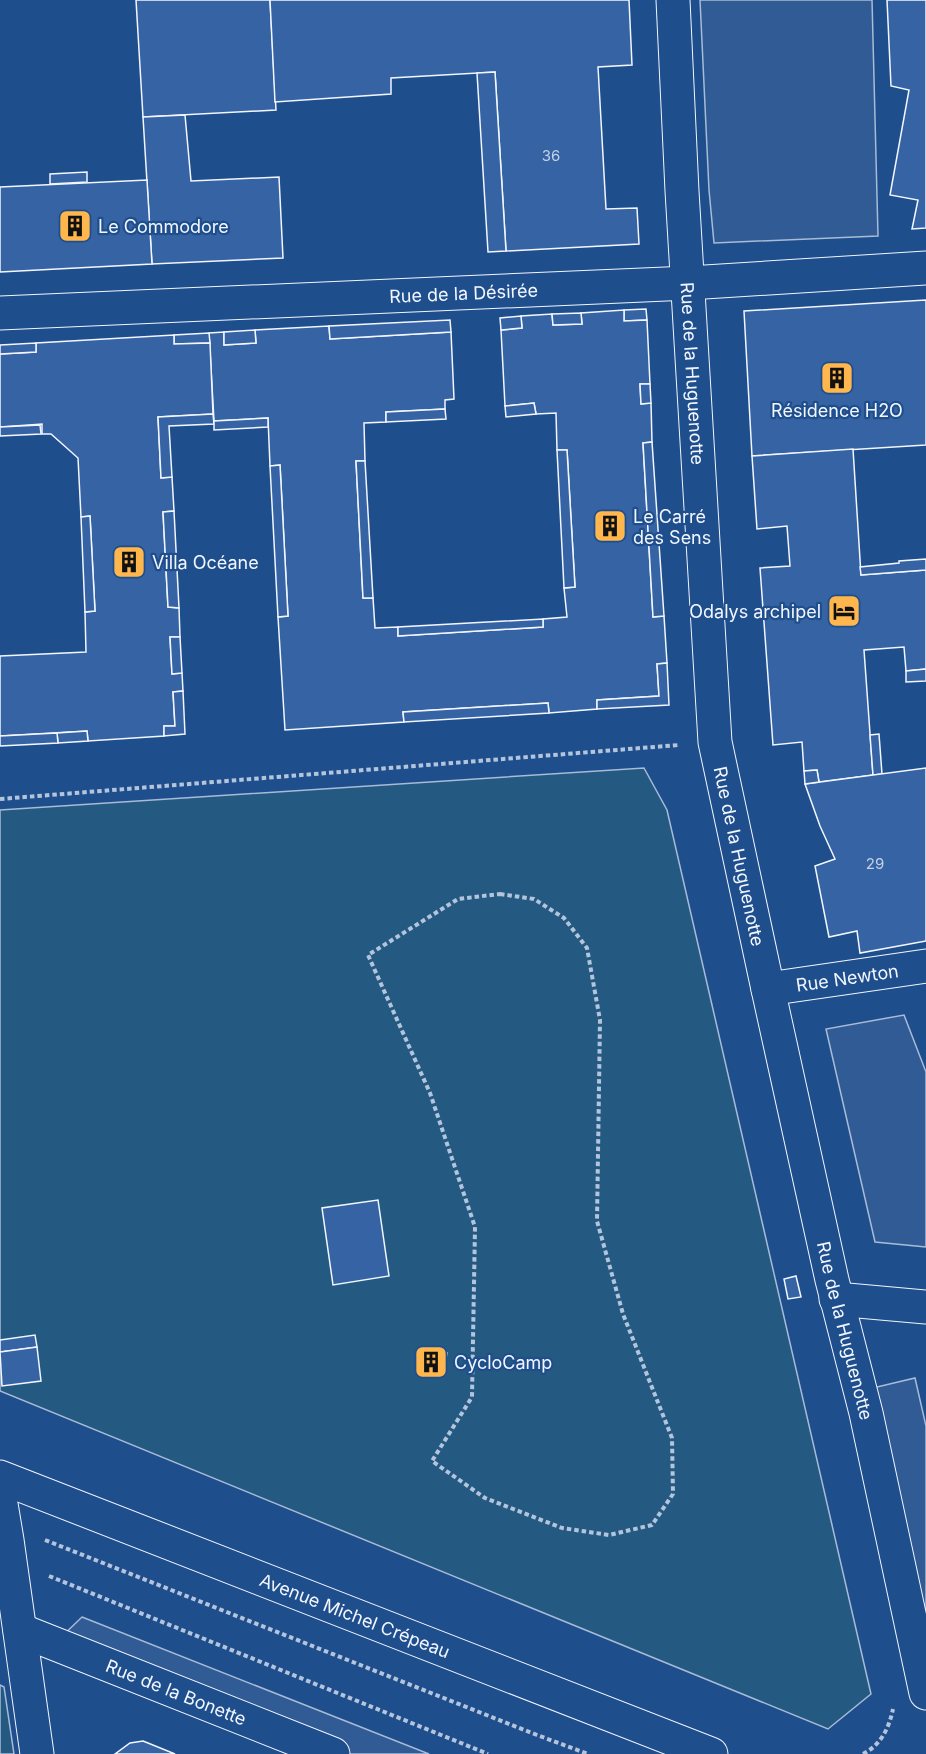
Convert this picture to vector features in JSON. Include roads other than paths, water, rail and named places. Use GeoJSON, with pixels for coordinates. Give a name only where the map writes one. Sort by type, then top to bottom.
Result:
{"type":"FeatureCollection","features":[{"type":"Feature","properties":{"kind":"street","name":"Rue de la Huguenotte"},"geometry":{"type":"LineString","coordinates":[[673,0],[682,191],[716,742],[836,1299],[866,1413],[926,1694]]}},
{"type":"Feature","properties":{"kind":"street","name":"Rue de la Désirée"},"geometry":{"type":"LineString","coordinates":[[0,313],[688,283],[926,268]]}},
{"type":"Feature","properties":{"kind":"street","name":"Rue Newton"},"geometry":{"type":"LineString","coordinates":[[768,989],[926,966]]}},
{"type":"Feature","properties":{"kind":"street"},"geometry":{"type":"LineString","coordinates":[[836,1299],[926,1307]]}},
{"type":"Feature","properties":{"kind":"street","name":"Avenue Michel Crépeau"},"geometry":{"type":"LineString","coordinates":[[0,1476],[711,1754]]}},
{"type":"Feature","properties":{"kind":"street"},"geometry":{"type":"LineString","coordinates":[[2,1511],[36,1754]]}},
{"type":"Feature","properties":{"kind":"street","name":"Rue de la Bonette"},"geometry":{"type":"LineString","coordinates":[[20,1630],[333,1754]]}},
{"type":"Feature","properties":{"kind":"place","name":"Le Commodore"},"geometry":{"type":"Point","coordinates":[75,226]}},
{"type":"Feature","properties":{"kind":"place","name":"Résidence H2O"},"geometry":{"type":"Point","coordinates":[837,378]}},
{"type":"Feature","properties":{"kind":"place","name":"Le Carré des Sens"},"geometry":{"type":"Point","coordinates":[610,526]}},
{"type":"Feature","properties":{"kind":"place","name":"Villa Océane"},"geometry":{"type":"Point","coordinates":[129,562]}},
{"type":"Feature","properties":{"kind":"place","name":"Odalys archipel"},"geometry":{"type":"Point","coordinates":[844,611]}},
{"type":"Feature","properties":{"kind":"place","name":"CycloCamp"},"geometry":{"type":"Point","coordinates":[431,1362]}}]}
